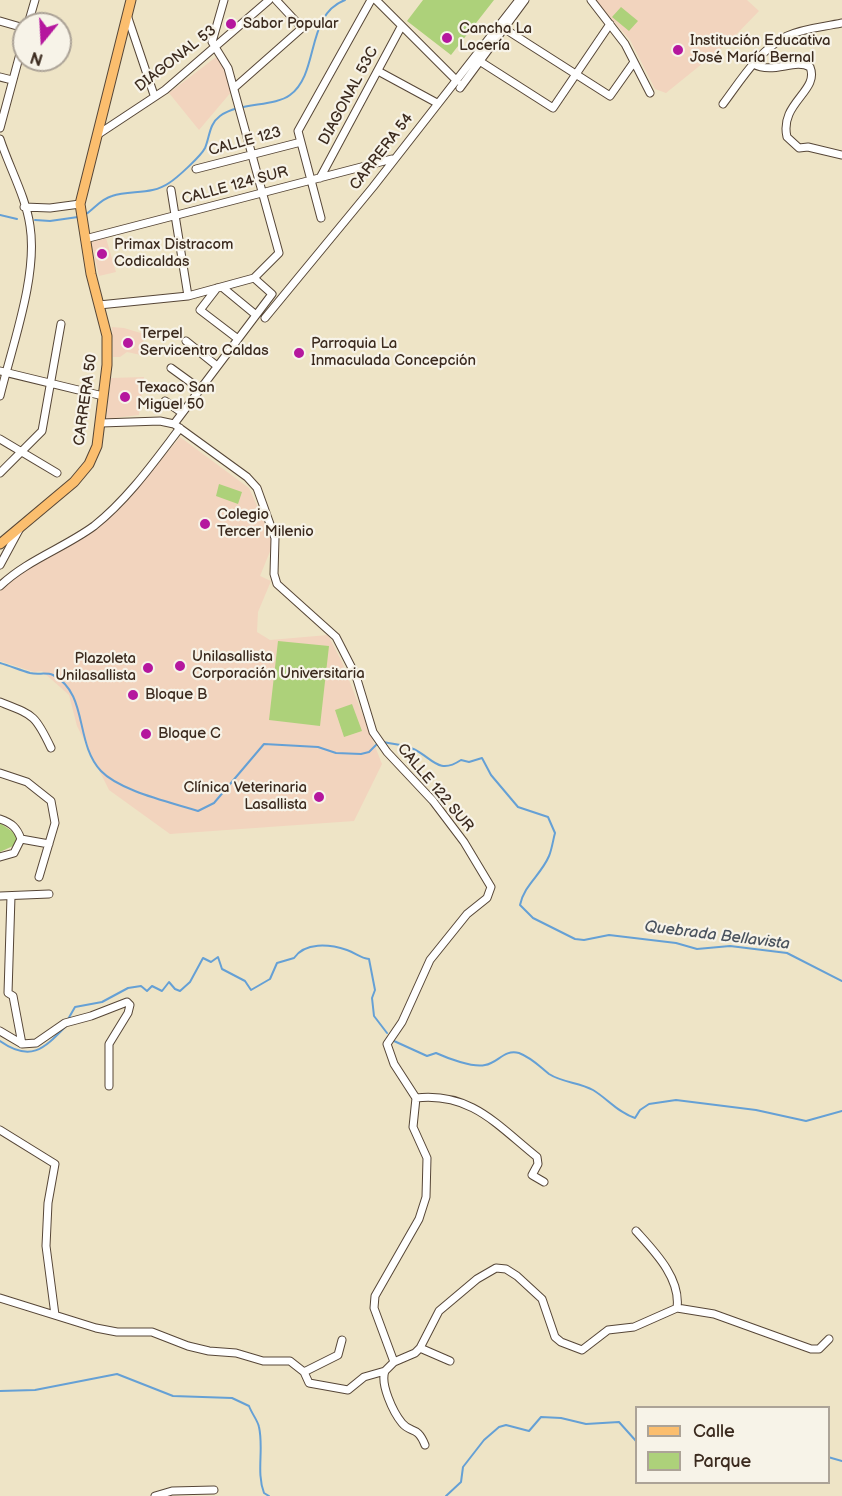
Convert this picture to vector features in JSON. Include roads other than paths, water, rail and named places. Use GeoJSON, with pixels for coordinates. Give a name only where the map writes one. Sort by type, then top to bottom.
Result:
{"type":"FeatureCollection","features":[{"type":"Feature","properties":{"kind":"main road"},"geometry":{"type":"LineString","coordinates":[[81,207],[131,0]]}},
{"type":"Feature","properties":{"kind":"main road","name":"CARRERA 50"},"geometry":{"type":"LineString","coordinates":[[0,544],[83,472],[97,446],[107,336],[85,239],[81,207]]}},
{"type":"Feature","properties":{"kind":"street"},"geometry":{"type":"LineString","coordinates":[[99,305],[188,296],[220,288],[254,278],[279,253],[228,68],[214,49],[212,42],[224,0]]}},
{"type":"Feature","properties":{"kind":"street","name":"DIAGONAL 53"},"geometry":{"type":"LineString","coordinates":[[97,135],[214,49],[268,0]]}},
{"type":"Feature","properties":{"kind":"street"},"geometry":{"type":"LineString","coordinates":[[234,88],[302,28],[276,0]]}},
{"type":"Feature","properties":{"kind":"street"},"geometry":{"type":"LineString","coordinates":[[321,218],[298,131],[371,0]]}},
{"type":"Feature","properties":{"kind":"street"},"geometry":{"type":"LineString","coordinates":[[376,0],[459,84]]}},
{"type":"Feature","properties":{"kind":"street","name":"CARRERA 54"},"geometry":{"type":"LineString","coordinates":[[459,84],[519,0]]}},
{"type":"Feature","properties":{"kind":"street","name":"CARRERA 54"},"geometry":{"type":"LineString","coordinates":[[264,305],[265,318],[437,103],[481,62],[525,0]]}},
{"type":"Feature","properties":{"kind":"street"},"geometry":{"type":"LineString","coordinates":[[591,0],[610,24],[650,93]]}},
{"type":"Feature","properties":{"kind":"street"},"geometry":{"type":"LineString","coordinates":[[127,15],[154,95]]}},
{"type":"Feature","properties":{"kind":"street"},"geometry":{"type":"LineString","coordinates":[[723,104],[753,64],[789,35],[842,23]]}},
{"type":"Feature","properties":{"kind":"street"},"geometry":{"type":"LineString","coordinates":[[481,62],[554,108],[610,24]]}},
{"type":"Feature","properties":{"kind":"street","name":"DIAGONAL 53C"},"geometry":{"type":"LineString","coordinates":[[320,178],[401,27]]}},
{"type":"Feature","properties":{"kind":"street"},"geometry":{"type":"LineString","coordinates":[[506,29],[610,96],[634,62]]}},
{"type":"Feature","properties":{"kind":"street"},"geometry":{"type":"LineString","coordinates":[[753,64],[772,69],[801,64],[810,67],[813,77],[789,112],[788,137],[799,148],[808,147],[842,156]]}},
{"type":"Feature","properties":{"kind":"street"},"geometry":{"type":"LineString","coordinates":[[378,71],[437,103]]}},
{"type":"Feature","properties":{"kind":"street"},"geometry":{"type":"LineString","coordinates":[[0,128],[14,72]]}},
{"type":"Feature","properties":{"kind":"street"},"geometry":{"type":"LineString","coordinates":[[0,77],[12,80]]}},
{"type":"Feature","properties":{"kind":"street"},"geometry":{"type":"LineString","coordinates":[[0,140],[30,223],[33,250],[27,289],[3,372],[0,396]]}},
{"type":"Feature","properties":{"kind":"street","name":"CALLE 123"},"geometry":{"type":"LineString","coordinates":[[196,169],[301,142]]}},
{"type":"Feature","properties":{"kind":"street","name":"CALLE 124 SUR"},"geometry":{"type":"LineString","coordinates":[[85,239],[392,159]]}},
{"type":"Feature","properties":{"kind":"street"},"geometry":{"type":"LineString","coordinates":[[171,190],[188,296]]}},
{"type":"Feature","properties":{"kind":"street"},"geometry":{"type":"LineString","coordinates":[[24,207],[81,207]]}},
{"type":"Feature","properties":{"kind":"street"},"geometry":{"type":"LineString","coordinates":[[0,586],[8,578],[103,518],[128,493],[177,426],[181,412],[273,294],[254,278]]}},
{"type":"Feature","properties":{"kind":"street"},"geometry":{"type":"LineString","coordinates":[[220,288],[200,310],[238,339]]}},
{"type":"Feature","properties":{"kind":"street"},"geometry":{"type":"LineString","coordinates":[[220,288],[256,315]]}},
{"type":"Feature","properties":{"kind":"street"},"geometry":{"type":"LineString","coordinates":[[0,473],[42,431],[61,324]]}},
{"type":"Feature","properties":{"kind":"street"},"geometry":{"type":"LineString","coordinates":[[186,341],[217,366]]}},
{"type":"Feature","properties":{"kind":"street"},"geometry":{"type":"LineString","coordinates":[[171,368],[200,389]]}},
{"type":"Feature","properties":{"kind":"street"},"geometry":{"type":"LineString","coordinates":[[3,372],[103,396]]}},
{"type":"Feature","properties":{"kind":"street"},"geometry":{"type":"LineString","coordinates":[[165,401],[181,412]]}},
{"type":"Feature","properties":{"kind":"street"},"geometry":{"type":"LineString","coordinates":[[100,423],[159,421],[177,426]]}},
{"type":"Feature","properties":{"kind":"street","name":"CALLE 122 SUR"},"geometry":{"type":"LineString","coordinates":[[177,426],[247,477],[257,488],[275,538],[274,574],[277,584],[336,637],[356,676],[373,732],[387,752],[433,801],[489,881],[491,887],[487,898],[467,914],[429,960],[402,1022],[387,1044],[394,1064],[416,1098]]}},
{"type":"Feature","properties":{"kind":"street"},"geometry":{"type":"LineString","coordinates":[[0,439],[57,473]]}},
{"type":"Feature","properties":{"kind":"street"},"geometry":{"type":"LineString","coordinates":[[0,565],[21,526]]}},
{"type":"Feature","properties":{"kind":"street"},"geometry":{"type":"LineString","coordinates":[[0,702],[32,715],[39,722],[51,748]]}},
{"type":"Feature","properties":{"kind":"street"},"geometry":{"type":"LineString","coordinates":[[0,773],[27,782],[51,801],[55,823],[39,877]]}},
{"type":"Feature","properties":{"kind":"street"},"geometry":{"type":"LineString","coordinates":[[0,819],[10,823],[18,830],[21,839],[14,853],[0,857]]}},
{"type":"Feature","properties":{"kind":"street"},"geometry":{"type":"LineString","coordinates":[[21,839],[48,844]]}},
{"type":"Feature","properties":{"kind":"street"},"geometry":{"type":"LineString","coordinates":[[0,896],[49,894]]}},
{"type":"Feature","properties":{"kind":"street"},"geometry":{"type":"LineString","coordinates":[[11,896],[8,993],[13,996],[22,1044]]}},
{"type":"Feature","properties":{"kind":"street"},"geometry":{"type":"LineString","coordinates":[[0,1031],[22,1044],[36,1043],[65,1023],[127,1002],[130,1005],[128,1013],[109,1044],[110,1086]]}},
{"type":"Feature","properties":{"kind":"street"},"geometry":{"type":"LineString","coordinates":[[394,1362],[374,1308],[375,1296],[419,1219],[426,1197],[427,1158],[413,1127],[416,1098],[432,1096],[469,1104],[537,1157],[538,1164],[532,1175],[544,1182]]}},
{"type":"Feature","properties":{"kind":"street"},"geometry":{"type":"LineString","coordinates":[[0,1130],[54,1161],[55,1169],[48,1203],[46,1246],[55,1316]]}},
{"type":"Feature","properties":{"kind":"street"},"geometry":{"type":"LineString","coordinates":[[636,1232],[662,1260],[678,1295],[677,1308]]}},
{"type":"Feature","properties":{"kind":"street"},"geometry":{"type":"LineString","coordinates":[[425,1444],[419,1431],[402,1423],[382,1381],[385,1371],[394,1362],[420,1348],[439,1311],[477,1279],[496,1268],[506,1269],[517,1276],[542,1299],[555,1337],[561,1342],[582,1350],[608,1330],[634,1327],[677,1308],[714,1314],[811,1349],[819,1349],[829,1339]]}},
{"type":"Feature","properties":{"kind":"street"},"geometry":{"type":"LineString","coordinates":[[0,1298],[96,1328],[157,1333],[188,1346],[209,1351],[236,1353],[263,1361],[290,1361],[304,1372],[309,1383],[314,1386],[342,1390],[364,1377],[385,1371]]}},
{"type":"Feature","properties":{"kind":"street"},"geometry":{"type":"LineString","coordinates":[[304,1372],[338,1355],[342,1340]]}},
{"type":"Feature","properties":{"kind":"street"},"geometry":{"type":"LineString","coordinates":[[420,1348],[450,1361]]}},
{"type":"Feature","properties":{"kind":"street"},"geometry":{"type":"LineString","coordinates":[[155,1496],[172,1491],[214,1490]]}},
{"type":"Feature","properties":{"kind":"waterway"},"geometry":{"type":"LineString","coordinates":[[86,214],[108,197],[149,191],[173,180],[203,152],[212,126],[220,116],[237,108],[275,101],[290,95],[306,73],[324,18],[332,7],[345,0]]}},
{"type":"Feature","properties":{"kind":"waterway"},"geometry":{"type":"LineString","coordinates":[[0,215],[17,219]]}},
{"type":"Feature","properties":{"kind":"waterway"},"geometry":{"type":"LineString","coordinates":[[35,220],[50,221],[78,217]]}},
{"type":"Feature","properties":{"kind":"waterway","name":"Quebrada Bellavista"},"geometry":{"type":"LineString","coordinates":[[0,663],[30,673],[50,674],[64,683],[77,706],[87,746],[93,759],[109,778],[146,795],[198,811],[214,803],[264,744],[318,747],[336,753],[361,754],[369,752],[378,743]]}},
{"type":"Feature","properties":{"kind":"waterway","name":"Quebrada Bellavista"},"geometry":{"type":"LineString","coordinates":[[383,742],[411,748],[435,763],[446,766],[461,760],[469,762],[482,758],[491,775],[518,807],[548,817],[555,833],[550,853],[546,863],[525,892],[520,905],[533,918],[575,939],[584,940],[609,935],[676,943],[697,949],[730,946],[787,953],[842,981]]}},
{"type":"Feature","properties":{"kind":"waterway"},"geometry":{"type":"LineString","coordinates":[[67,1021],[75,1007],[102,1002],[128,988],[141,986],[147,991],[152,986],[162,991],[169,982],[180,991],[190,982],[203,958],[211,962],[218,957],[222,969],[245,981],[251,990],[270,979],[277,963],[294,958],[304,949],[333,946],[369,959],[375,990],[372,998],[374,1016],[387,1033]]}},
{"type":"Feature","properties":{"kind":"waterway"},"geometry":{"type":"LineString","coordinates":[[0,1041],[20,1051],[28,1052],[43,1047],[66,1026]]}},
{"type":"Feature","properties":{"kind":"waterway"},"geometry":{"type":"LineString","coordinates":[[394,1041],[427,1056],[436,1053],[453,1060],[480,1066],[494,1062],[509,1053],[519,1053],[554,1077],[593,1090],[635,1118],[640,1110],[649,1104],[676,1100],[756,1110],[806,1121],[842,1111]]}},
{"type":"Feature","properties":{"kind":"waterway"},"geometry":{"type":"LineString","coordinates":[[0,1391],[35,1390],[117,1374],[173,1396],[232,1398],[249,1406],[258,1425],[262,1485],[264,1493],[269,1496]]}},
{"type":"Feature","properties":{"kind":"waterway"},"geometry":{"type":"LineString","coordinates":[[446,1496],[461,1482],[463,1467],[484,1440],[499,1427],[506,1425],[529,1431],[541,1417],[561,1418],[586,1424],[619,1422],[635,1440]]}},
{"type":"Feature","properties":{"kind":"waterway"},"geometry":{"type":"LineString","coordinates":[[830,1458],[842,1461]]}},
{"type":"Feature","properties":{"kind":"place","name":"Sabor Popular"},"geometry":{"type":"Point","coordinates":[231,24]}},
{"type":"Feature","properties":{"kind":"place","name":"Cancha La Locería"},"geometry":{"type":"Point","coordinates":[447,38]}},
{"type":"Feature","properties":{"kind":"place","name":"Institución Educativa José María Bernal"},"geometry":{"type":"Point","coordinates":[678,50]}},
{"type":"Feature","properties":{"kind":"place","name":"Primax Distracom Codicaldas"},"geometry":{"type":"Point","coordinates":[102,254]}},
{"type":"Feature","properties":{"kind":"place","name":"Terpel Servicentro Caldas"},"geometry":{"type":"Point","coordinates":[128,343]}},
{"type":"Feature","properties":{"kind":"place","name":"Parroquia La Inmaculada Concepción"},"geometry":{"type":"Point","coordinates":[299,353]}},
{"type":"Feature","properties":{"kind":"place","name":"Texaco San Miguel 50"},"geometry":{"type":"Point","coordinates":[125,397]}},
{"type":"Feature","properties":{"kind":"place","name":"Colegio Tercer Milenio"},"geometry":{"type":"Point","coordinates":[205,524]}},
{"type":"Feature","properties":{"kind":"place","name":"Unilasallista Corporación Universitaria"},"geometry":{"type":"Point","coordinates":[180,666]}},
{"type":"Feature","properties":{"kind":"place","name":"Plazoleta Unilasallista"},"geometry":{"type":"Point","coordinates":[148,668]}},
{"type":"Feature","properties":{"kind":"place","name":"Bloque B"},"geometry":{"type":"Point","coordinates":[133,695]}},
{"type":"Feature","properties":{"kind":"place","name":"Bloque C"},"geometry":{"type":"Point","coordinates":[146,734]}},
{"type":"Feature","properties":{"kind":"place","name":"Clínica Veterinaria Lasallista"},"geometry":{"type":"Point","coordinates":[319,797]}}]}
